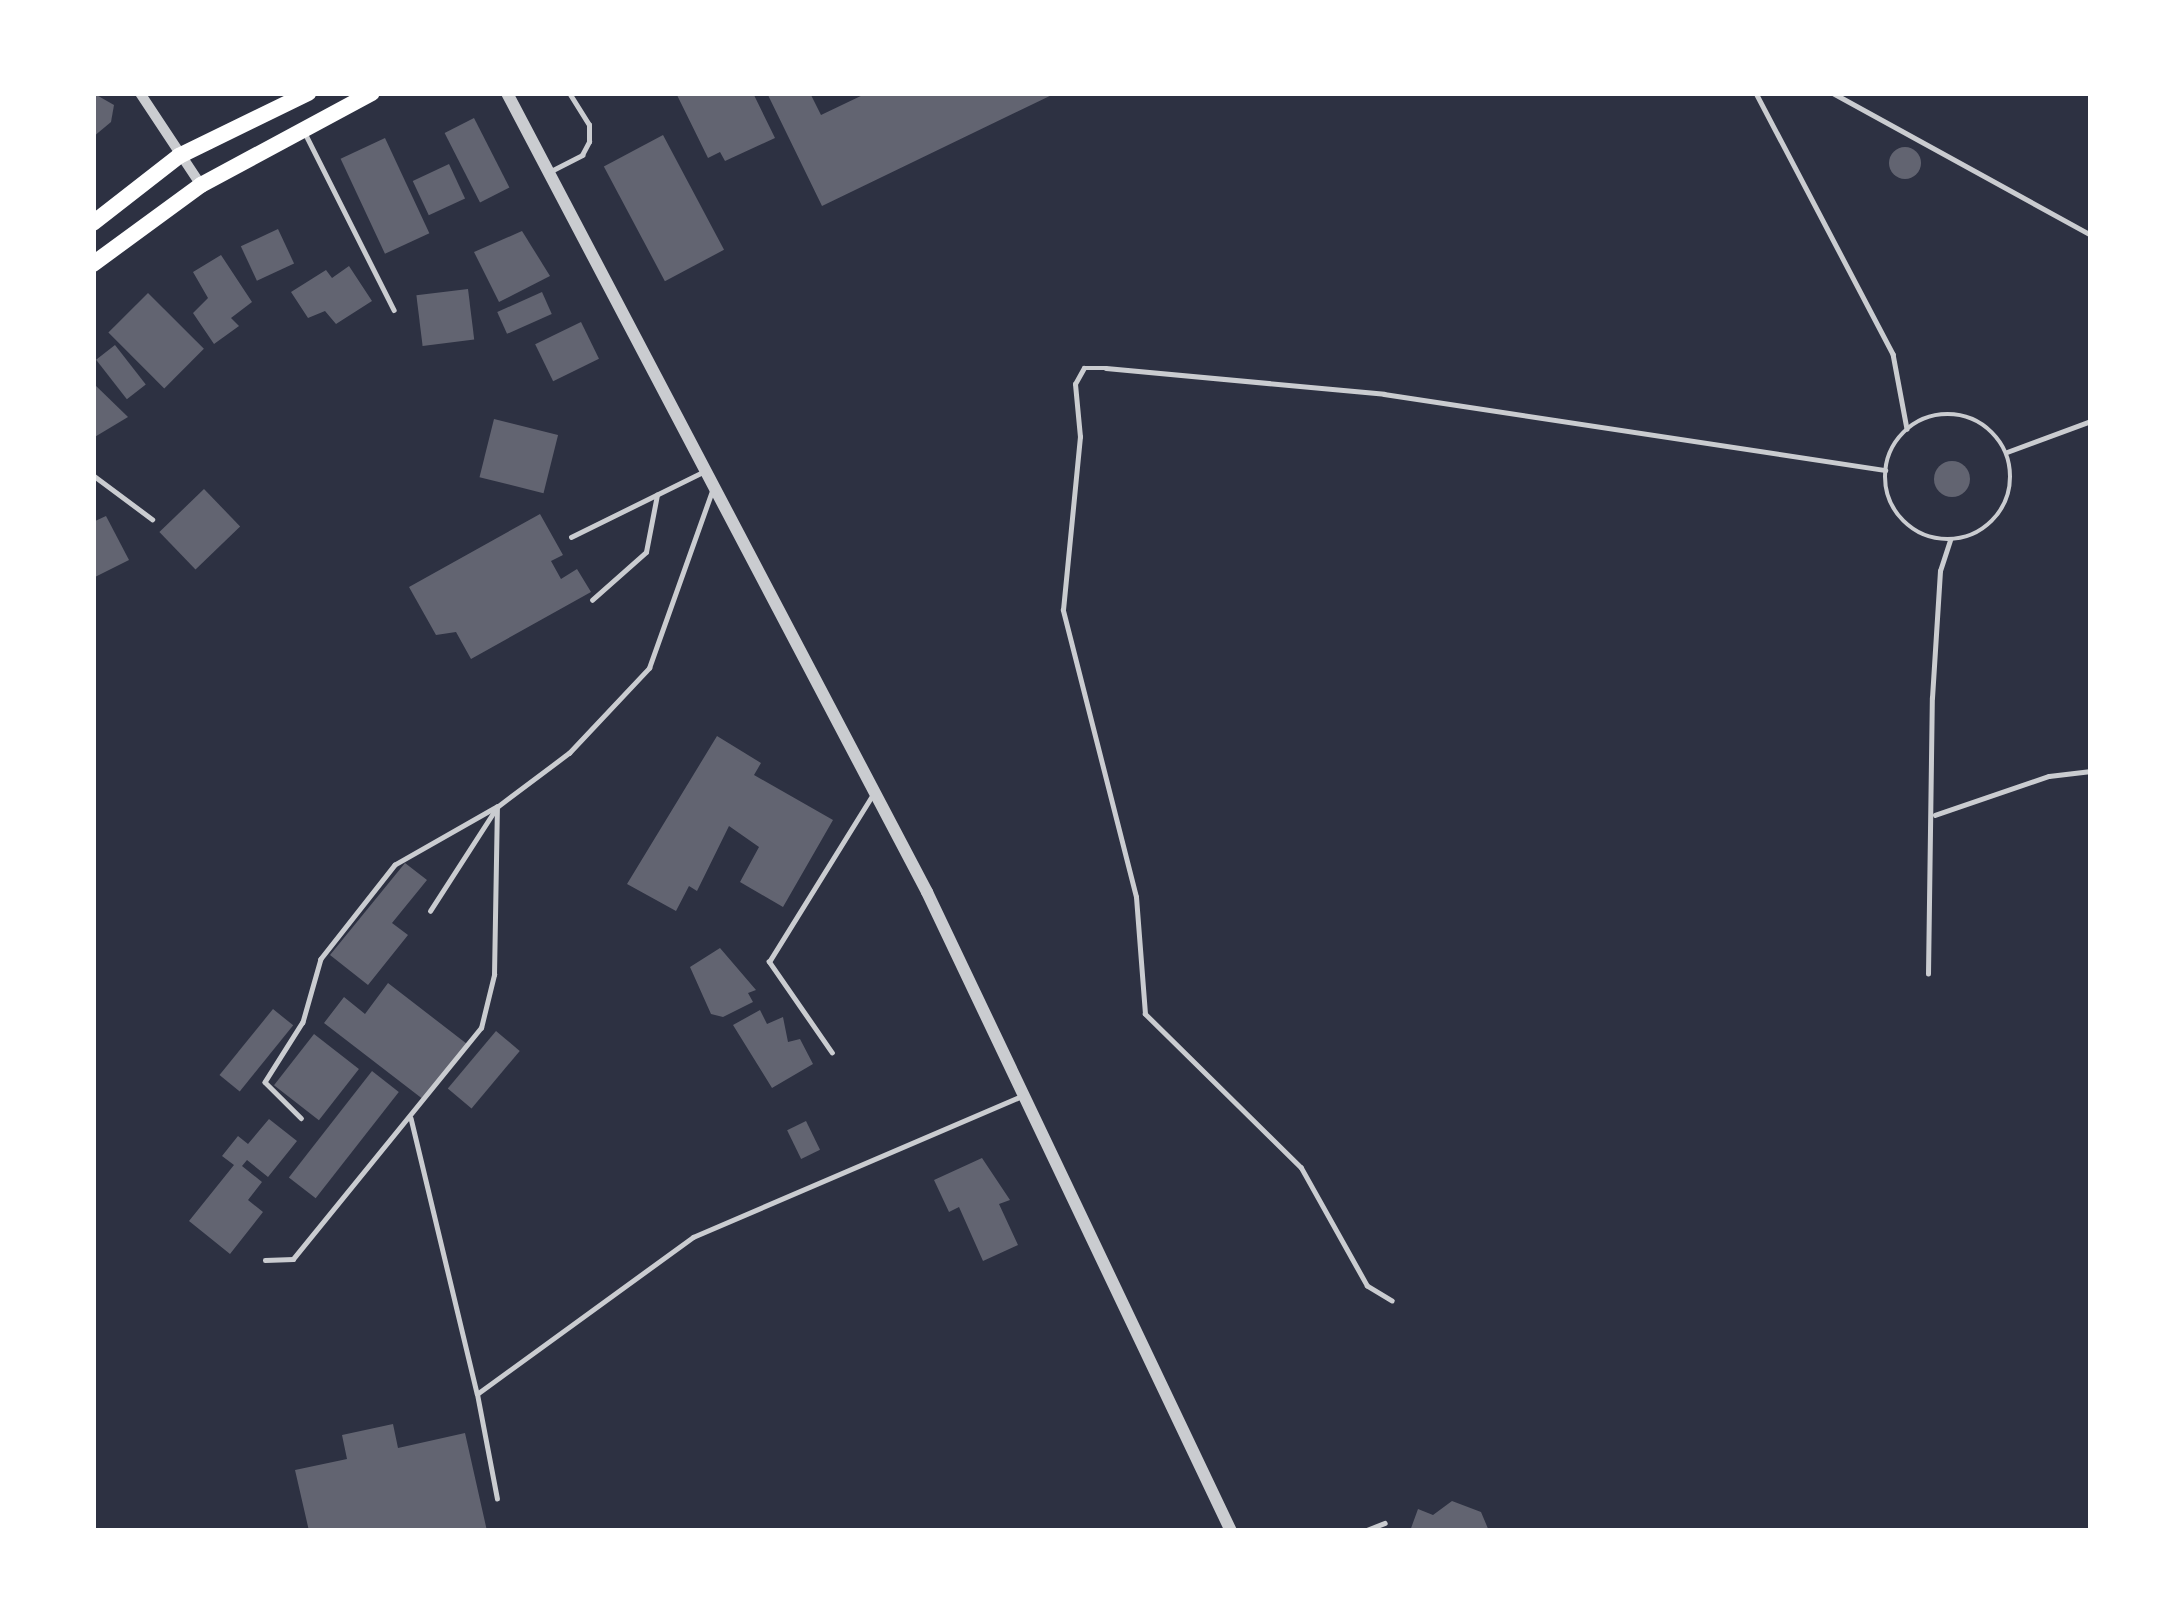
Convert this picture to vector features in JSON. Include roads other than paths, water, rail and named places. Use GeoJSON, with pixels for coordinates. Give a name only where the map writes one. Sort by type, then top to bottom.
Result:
{"type":"FeatureCollection","features":[{"type":"Feature","properties":{"kind":"highway"},"geometry":{"type":"LineString","coordinates":[[93,223],[178,156],[308,93]]}},
{"type":"Feature","properties":{"kind":"highway"},"geometry":{"type":"LineString","coordinates":[[93,264],[201,185],[372,93]]}},
{"type":"Feature","properties":{"kind":"street"},"geometry":{"type":"LineString","coordinates":[[140,93],[201,185]]}},
{"type":"Feature","properties":{"kind":"street"},"geometry":{"type":"LineString","coordinates":[[506,93],[875,792],[1231,1531]]}},
{"type":"Feature","properties":{"kind":"lane"},"geometry":{"type":"LineString","coordinates":[[549,172],[583,155],[589,142],[589,125],[569,93]]}},
{"type":"Feature","properties":{"kind":"lane"},"geometry":{"type":"LineString","coordinates":[[1756,93],[1893,355],[1907,429],[1885,470],[1897,514],[1920,534],[1950,540],[1986,529],[2005,507],[2012,480],[2007,452],[1987,427],[1958,415],[1907,429]]}},
{"type":"Feature","properties":{"kind":"lane"},"geometry":{"type":"LineString","coordinates":[[1833,93],[2091,235]]}},
{"type":"Feature","properties":{"kind":"lane"},"geometry":{"type":"LineString","coordinates":[[302,128],[394,310]]}},
{"type":"Feature","properties":{"kind":"lane"},"geometry":{"type":"LineString","coordinates":[[1392,1301],[1367,1286],[1301,1168],[1145,1014],[1145,940],[1063,610],[1080,450],[1075,384],[1084,368],[1384,394],[1885,470]]}},
{"type":"Feature","properties":{"kind":"lane"},"geometry":{"type":"LineString","coordinates":[[2007,452],[2091,421]]}},
{"type":"Feature","properties":{"kind":"lane"},"geometry":{"type":"LineString","coordinates":[[93,475],[152,519]]}},
{"type":"Feature","properties":{"kind":"lane"},"geometry":{"type":"LineString","coordinates":[[571,538],[657,495],[711,476]]}},
{"type":"Feature","properties":{"kind":"lane"},"geometry":{"type":"LineString","coordinates":[[301,1118],[265,1082],[303,1022],[321,959],[395,865],[497,808],[569,752],[650,668],[711,476]]}},
{"type":"Feature","properties":{"kind":"lane"},"geometry":{"type":"LineString","coordinates":[[592,600],[646,552],[657,495]]}},
{"type":"Feature","properties":{"kind":"lane"},"geometry":{"type":"LineString","coordinates":[[1928,974],[1940,571],[1950,540]]}},
{"type":"Feature","properties":{"kind":"lane"},"geometry":{"type":"LineString","coordinates":[[1934,815],[2049,776],[2091,771]]}},
{"type":"Feature","properties":{"kind":"lane"},"geometry":{"type":"LineString","coordinates":[[832,1053],[769,962],[848,823],[875,792]]}},
{"type":"Feature","properties":{"kind":"lane"},"geometry":{"type":"LineString","coordinates":[[430,911],[497,808]]}},
{"type":"Feature","properties":{"kind":"lane"},"geometry":{"type":"LineString","coordinates":[[265,1260],[293,1259],[472,1043],[487,1012],[497,808]]}},
{"type":"Feature","properties":{"kind":"lane"},"geometry":{"type":"LineString","coordinates":[[477,1394],[693,1237],[1024,1095]]}},
{"type":"Feature","properties":{"kind":"lane"},"geometry":{"type":"LineString","coordinates":[[410,1118],[477,1394],[497,1498]]}},
{"type":"Feature","properties":{"kind":"lane"},"geometry":{"type":"LineString","coordinates":[[1364,1531],[1385,1523]]}}]}
